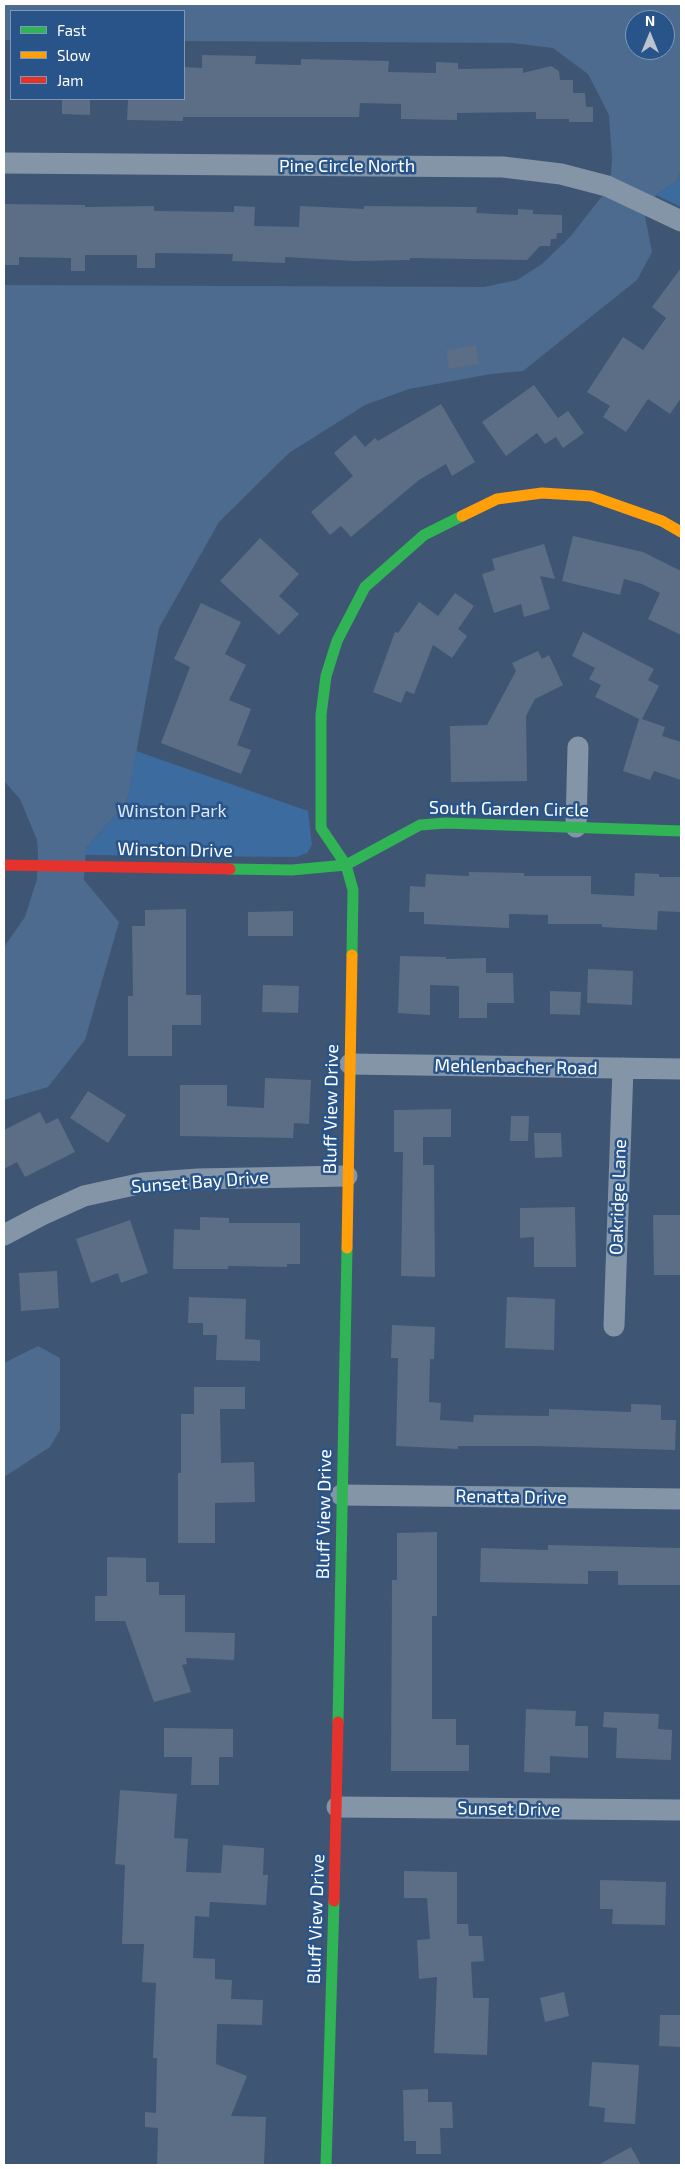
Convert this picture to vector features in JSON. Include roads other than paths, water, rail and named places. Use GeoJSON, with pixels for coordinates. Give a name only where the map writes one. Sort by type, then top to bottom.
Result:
{"type":"FeatureCollection","features":[{"type":"Feature","properties":{"kind":"street","name":"Pine Circle North"},"geometry":{"type":"LineString","coordinates":[[4,163],[503,167],[561,174],[607,186],[681,221]]}},
{"type":"Feature","properties":{"kind":"street","name":"Bluff View Drive"},"geometry":{"type":"LineString","coordinates":[[326,2165],[337,1807],[353,890],[346,865],[321,828],[321,715],[326,676],[337,641],[366,587],[424,535],[497,499],[542,493],[591,496],[662,521],[681,532]]}},
{"type":"Feature","properties":{"kind":"street"},"geometry":{"type":"LineString","coordinates":[[576,827],[578,746]]}},
{"type":"Feature","properties":{"kind":"street","name":"South Garden Circle"},"geometry":{"type":"LineString","coordinates":[[346,865],[420,825],[446,823],[681,831]]}},
{"type":"Feature","properties":{"kind":"street","name":"Winston Drive"},"geometry":{"type":"LineString","coordinates":[[4,865],[292,870],[346,865]]}},
{"type":"Feature","properties":{"kind":"street","name":"Mehlenbacher Road"},"geometry":{"type":"LineString","coordinates":[[350,1064],[681,1069]]}},
{"type":"Feature","properties":{"kind":"street","name":"Oakridge Lane"},"geometry":{"type":"LineString","coordinates":[[614,1326],[623,1068]]}},
{"type":"Feature","properties":{"kind":"street","name":"Sunset Bay Drive"},"geometry":{"type":"LineString","coordinates":[[4,1235],[84,1196],[143,1183],[198,1179],[347,1176]]}},
{"type":"Feature","properties":{"kind":"street","name":"Renatta Drive"},"geometry":{"type":"LineString","coordinates":[[341,1495],[681,1499]]}},
{"type":"Feature","properties":{"kind":"street","name":"Sunset Drive"},"geometry":{"type":"LineString","coordinates":[[337,1807],[681,1810]]}},
{"type":"Feature","properties":{"kind":"park label","name":"Winston Park"},"geometry":{"type":"Point","coordinates":[172,811]}}]}
